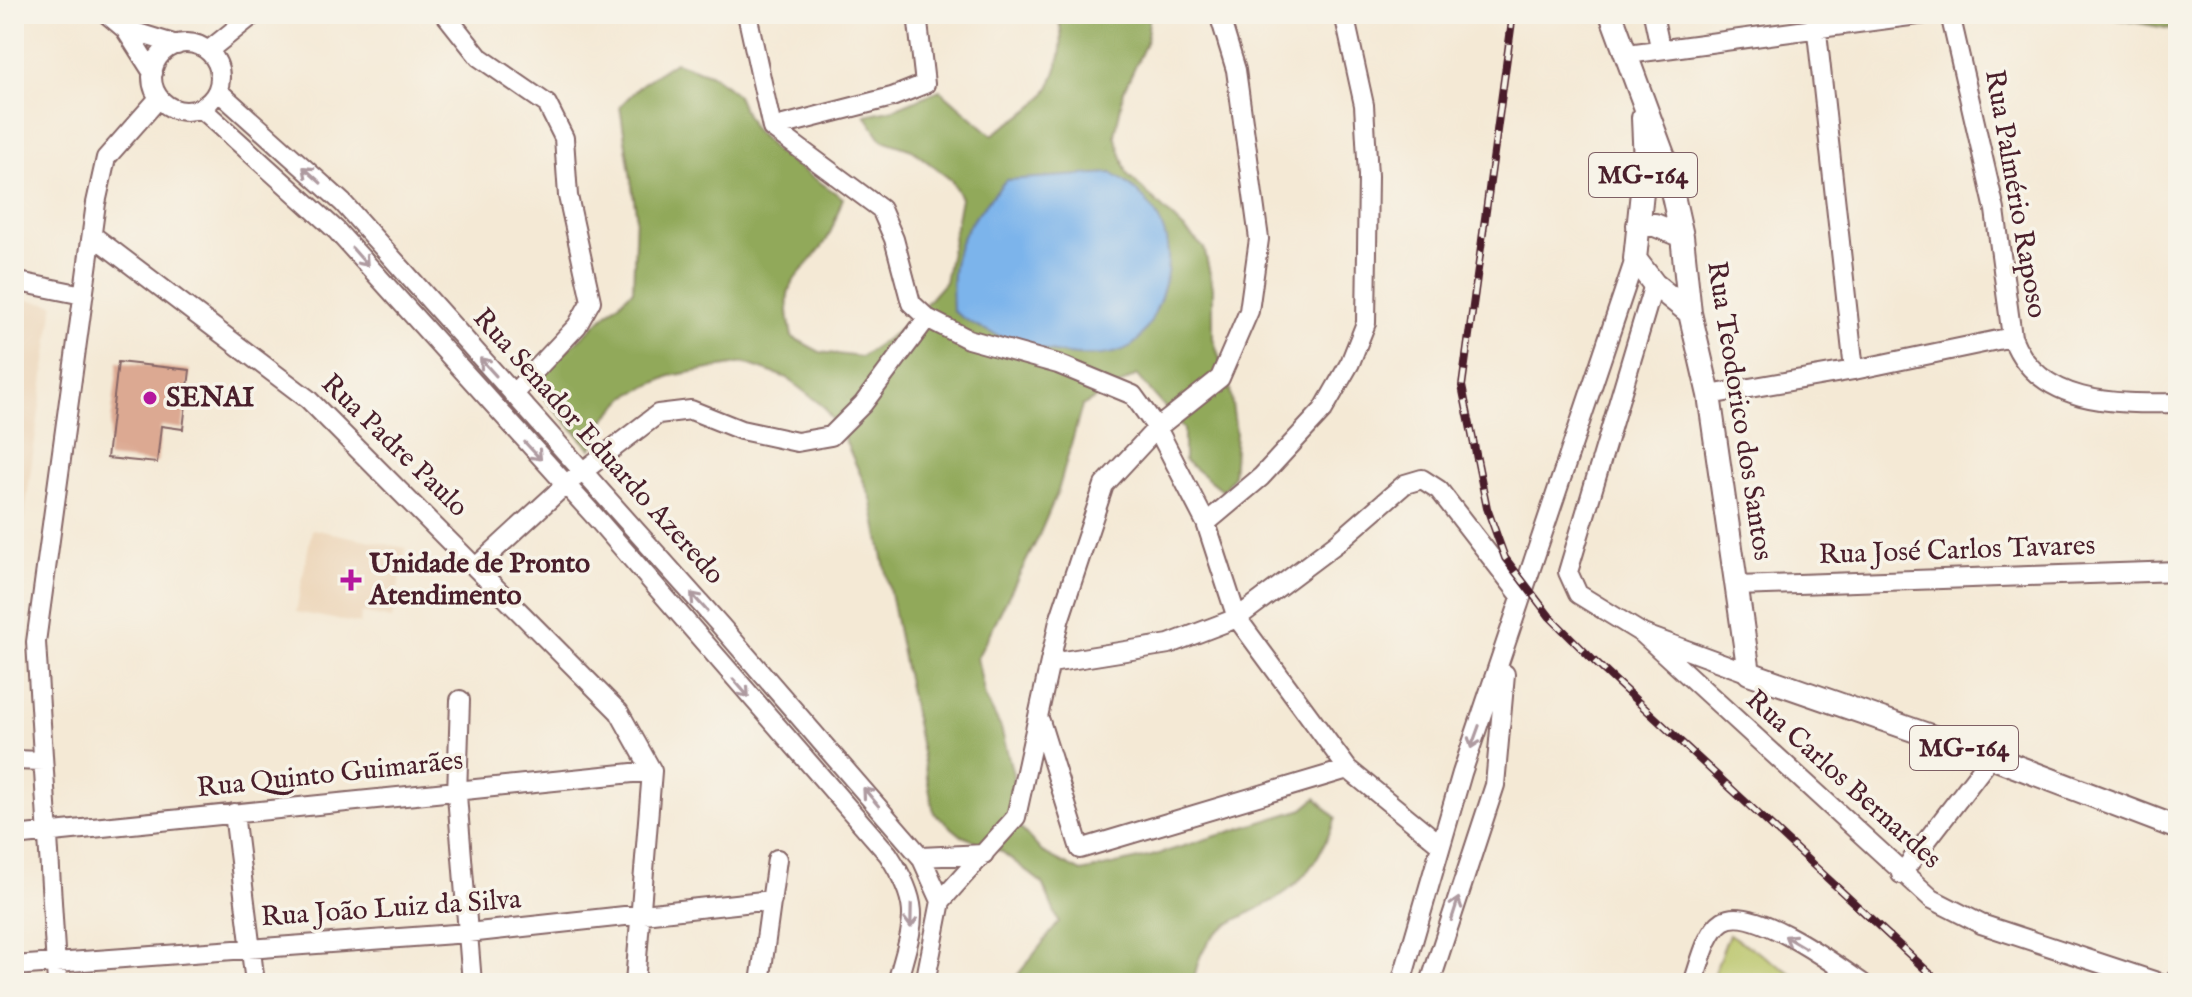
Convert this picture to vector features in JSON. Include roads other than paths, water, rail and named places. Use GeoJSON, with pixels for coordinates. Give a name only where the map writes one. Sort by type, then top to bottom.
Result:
{"type":"FeatureCollection","features":[{"type":"Feature","properties":{"kind":"main road","name":"MG-164"},"geometry":{"type":"LineString","coordinates":[[1611,14],[1642,91],[1645,163],[1635,259]]}},
{"type":"Feature","properties":{"kind":"main road","name":"Rua Teodorico dos Santos"},"geometry":{"type":"LineString","coordinates":[[1642,91],[1665,160],[1682,236],[1690,313],[1709,395],[1749,673]]}},
{"type":"Feature","properties":{"kind":"main road"},"geometry":{"type":"LineString","coordinates":[[1638,225],[1655,225],[1682,236]]}},
{"type":"Feature","properties":{"kind":"main road"},"geometry":{"type":"LineString","coordinates":[[1635,259],[1654,284],[1690,313]]}},
{"type":"Feature","properties":{"kind":"main road","name":"MG-164"},"geometry":{"type":"LineString","coordinates":[[1749,673],[1991,757],[2178,828]]}},
{"type":"Feature","properties":{"kind":"street"},"geometry":{"type":"LineString","coordinates":[[107,14],[125,29],[153,73],[159,98],[178,111],[201,108],[218,91],[220,69],[208,51],[198,45],[177,45],[125,29]]}},
{"type":"Feature","properties":{"kind":"street"},"geometry":{"type":"LineString","coordinates":[[208,51],[254,14]]}},
{"type":"Feature","properties":{"kind":"street"},"geometry":{"type":"LineString","coordinates":[[445,14],[479,57],[547,104],[564,138],[568,196],[591,301],[577,326],[513,394]]}},
{"type":"Feature","properties":{"kind":"street"},"geometry":{"type":"LineString","coordinates":[[747,14],[772,128],[881,209],[894,239],[911,303],[927,318],[968,339],[1058,364],[1133,395],[1157,428],[1206,523],[1237,618],[1348,769],[1441,845]]}},
{"type":"Feature","properties":{"kind":"street"},"geometry":{"type":"LineString","coordinates":[[772,128],[892,97],[925,84],[917,14]]}},
{"type":"Feature","properties":{"kind":"street"},"geometry":{"type":"LineString","coordinates":[[925,983],[941,901],[1016,817],[1059,621],[1104,485],[1157,428],[1220,378],[1249,311],[1259,239],[1236,70],[1219,14]]}},
{"type":"Feature","properties":{"kind":"street"},"geometry":{"type":"LineString","coordinates":[[1206,523],[1261,477],[1323,410],[1350,363],[1366,323],[1368,176],[1364,105],[1344,14]]}},
{"type":"Feature","properties":{"kind":"street"},"geometry":{"type":"LineString","coordinates":[[1653,14],[1660,47]]}},
{"type":"Feature","properties":{"kind":"street"},"geometry":{"type":"LineString","coordinates":[[1628,54],[1815,22],[1925,14]]}},
{"type":"Feature","properties":{"kind":"street","name":"Rua Palmério Raposo"},"geometry":{"type":"LineString","coordinates":[[1950,14],[1995,210],[2012,337],[2029,366],[2066,391],[2111,404],[2178,403]]}},
{"type":"Feature","properties":{"kind":"street"},"geometry":{"type":"LineString","coordinates":[[1815,22],[1854,370]]}},
{"type":"Feature","properties":{"kind":"street"},"geometry":{"type":"LineString","coordinates":[[153,73],[160,56],[177,45]]}},
{"type":"Feature","properties":{"kind":"street","name":"Rua Senador Eduardo Azeredo"},"geometry":{"type":"LineString","coordinates":[[218,91],[343,203],[583,471],[921,857],[941,901]]}},
{"type":"Feature","properties":{"kind":"street"},"geometry":{"type":"LineString","coordinates":[[57,974],[36,642],[83,295],[106,158],[159,98]]}},
{"type":"Feature","properties":{"kind":"street","name":"Rua Senador Eduardo Azeredo"},"geometry":{"type":"LineString","coordinates":[[201,108],[336,230],[565,485],[888,854],[907,883],[915,915],[897,983]]}},
{"type":"Feature","properties":{"kind":"street","name":"Rua Padre Paulo"},"geometry":{"type":"LineString","coordinates":[[92,235],[308,399],[619,712],[652,771]]}},
{"type":"Feature","properties":{"kind":"street"},"geometry":{"type":"LineString","coordinates":[[1401,983],[1462,773],[1507,648],[1521,596],[1635,259]]}},
{"type":"Feature","properties":{"kind":"street"},"geometry":{"type":"LineString","coordinates":[[393,294],[409,278]]}},
{"type":"Feature","properties":{"kind":"street"},"geometry":{"type":"LineString","coordinates":[[14,281],[83,295]]}},
{"type":"Feature","properties":{"kind":"street"},"geometry":{"type":"LineString","coordinates":[[1654,284],[1568,572],[1578,594],[1643,634],[1749,673]]}},
{"type":"Feature","properties":{"kind":"street"},"geometry":{"type":"LineString","coordinates":[[477,566],[565,485],[658,414],[691,410],[741,430],[797,442],[831,436],[863,404],[927,318]]}},
{"type":"Feature","properties":{"kind":"street"},"geometry":{"type":"LineString","coordinates":[[1709,395],[1854,370],[2012,337]]}},
{"type":"Feature","properties":{"kind":"street"},"geometry":{"type":"LineString","coordinates":[[1051,663],[1169,644],[1237,618],[1337,543],[1405,484],[1422,479],[1439,490],[1521,596]]}},
{"type":"Feature","properties":{"kind":"street","name":"Rua José Carlos Tavares"},"geometry":{"type":"LineString","coordinates":[[1737,586],[2178,571]]}},
{"type":"Feature","properties":{"kind":"street","name":"Rua Carlos Bernardes"},"geometry":{"type":"LineString","coordinates":[[1643,634],[1901,874],[1932,899],[1981,924],[2160,983]]}},
{"type":"Feature","properties":{"kind":"street"},"geometry":{"type":"LineString","coordinates":[[1430,983],[1495,785],[1507,648]]}},
{"type":"Feature","properties":{"kind":"street"},"geometry":{"type":"LineString","coordinates":[[460,700],[457,789],[472,983]]}},
{"type":"Feature","properties":{"kind":"street"},"geometry":{"type":"LineString","coordinates":[[1039,719],[1080,849],[1348,769]]}},
{"type":"Feature","properties":{"kind":"street"},"geometry":{"type":"LineString","coordinates":[[1901,874],[1991,757]]}},
{"type":"Feature","properties":{"kind":"street"},"geometry":{"type":"LineString","coordinates":[[14,760],[43,761]]}},
{"type":"Feature","properties":{"kind":"street"},"geometry":{"type":"LineString","coordinates":[[635,983],[652,771]]}},
{"type":"Feature","properties":{"kind":"street","name":"Rua Quinto Guimarães"},"geometry":{"type":"LineString","coordinates":[[14,836],[652,771]]}},
{"type":"Feature","properties":{"kind":"street"},"geometry":{"type":"LineString","coordinates":[[234,813],[255,983]]}},
{"type":"Feature","properties":{"kind":"street"},"geometry":{"type":"LineString","coordinates":[[921,857],[984,854]]}},
{"type":"Feature","properties":{"kind":"street"},"geometry":{"type":"LineString","coordinates":[[760,983],[777,859]]}},
{"type":"Feature","properties":{"kind":"street","name":"Rua João Luiz da Silva"},"geometry":{"type":"LineString","coordinates":[[14,966],[57,974],[252,947],[468,933],[772,900]]}},
{"type":"Feature","properties":{"kind":"street"},"geometry":{"type":"LineString","coordinates":[[1693,983],[1709,940],[1722,921],[1740,915],[1762,921],[1862,983]]}},
{"type":"Feature","properties":{"kind":"water"},"geometry":{"type":"Polygon","coordinates":[[[1111,173],[1130,186],[1157,215],[1168,251],[1163,290],[1151,321],[1134,344],[1113,353],[1065,354],[1039,349],[990,332],[953,311],[954,268],[962,238],[1006,180],[1111,173]]]}},
{"type":"Feature","properties":{"kind":"railway"},"geometry":{"type":"LineString","coordinates":[[1513,14],[1462,386],[1487,508],[1505,558],[1550,617],[1594,661],[1940,983]]}},
{"type":"Feature","properties":{"kind":"place","name":"SENAI"},"geometry":{"type":"Point","coordinates":[150,398]}},
{"type":"Feature","properties":{"kind":"place","name":"Unidade de Pronto Atendimento"},"geometry":{"type":"Point","coordinates":[351,580]}}]}
